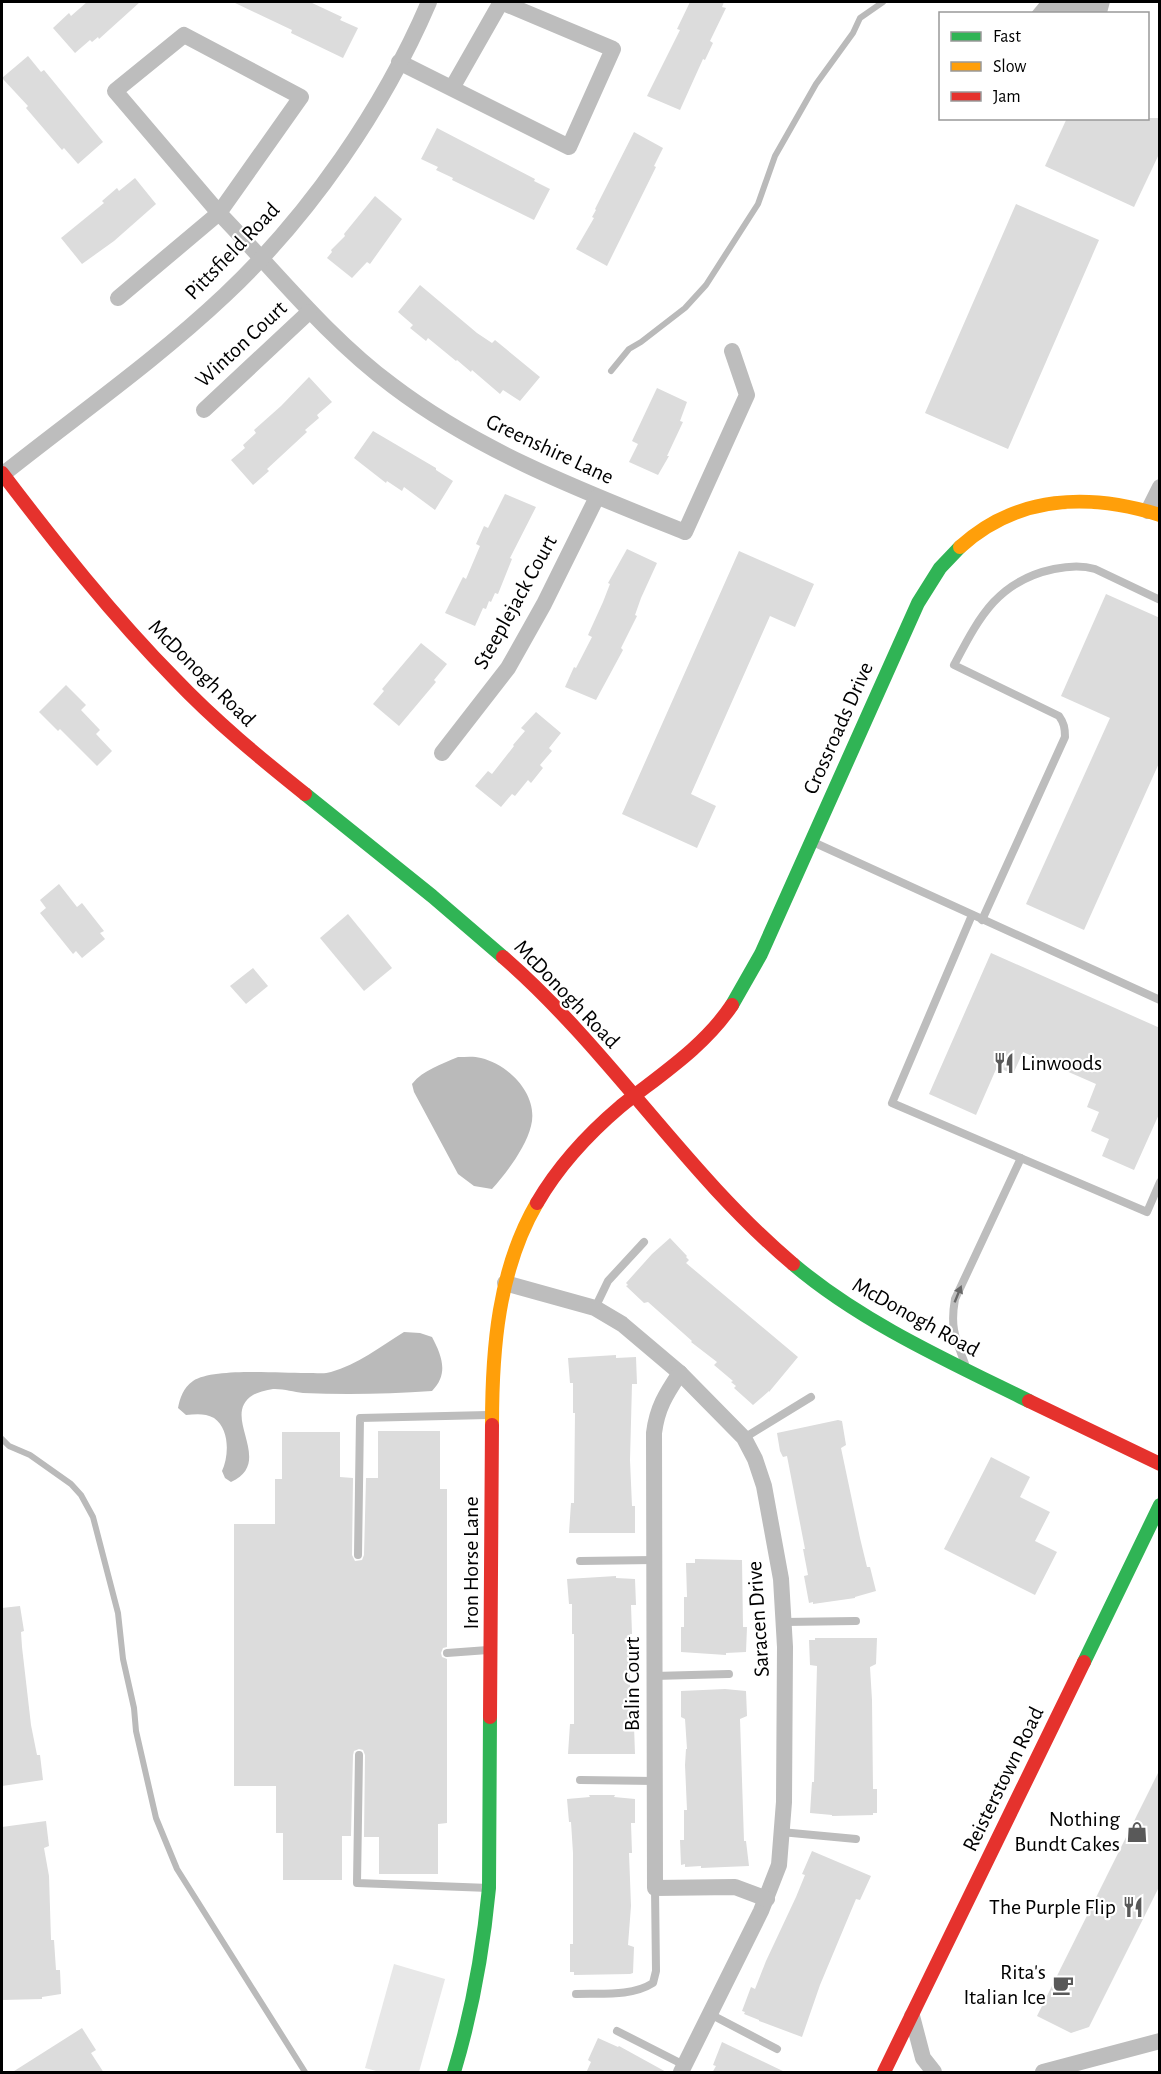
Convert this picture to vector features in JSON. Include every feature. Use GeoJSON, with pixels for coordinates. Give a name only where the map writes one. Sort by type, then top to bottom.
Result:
{"type":"FeatureCollection","features":[{"type":"Feature","properties":{"kind":"main road","name":"McDonogh Road"},"geometry":{"type":"LineString","coordinates":[[2,474],[103,601],[201,705],[282,775],[469,926],[511,964],[551,1004],[724,1198],[804,1273],[853,1309],[967,1370],[1160,1464]]}},
{"type":"Feature","properties":{"kind":"main road","name":"Crossroads Drive"},"geometry":{"type":"LineString","coordinates":[[634,1096],[696,1046],[716,1026],[732,1004],[761,954],[918,603],[931,579],[949,557],[974,536],[996,522],[1037,505],[1080,499],[1110,502],[1154,513]]}},
{"type":"Feature","properties":{"kind":"main road","name":"Iron Horse Lane"},"geometry":{"type":"LineString","coordinates":[[454,2073],[476,1992],[489,1888],[492,1366],[496,1324],[505,1283],[526,1220],[564,1162],[634,1096]]}},
{"type":"Feature","properties":{"kind":"main road","name":"Reisterstown Road"},"geometry":{"type":"LineString","coordinates":[[884,2073],[1160,1505]]}},
{"type":"Feature","properties":{"kind":"street","name":"Pittsfield Road"},"geometry":{"type":"LineString","coordinates":[[2,474],[186,330],[262,257],[306,206],[373,111],[429,2]]}},
{"type":"Feature","properties":{"kind":"street"},"geometry":{"type":"LineString","coordinates":[[399,62],[569,147],[613,49],[501,2],[452,88]]}},
{"type":"Feature","properties":{"kind":"street"},"geometry":{"type":"LineString","coordinates":[[118,298],[219,213],[301,97],[184,35],[115,91],[219,213]]}},
{"type":"Feature","properties":{"kind":"street","name":"Greenshire Lane"},"geometry":{"type":"LineString","coordinates":[[219,213],[262,257],[309,312],[352,352],[428,412],[462,432],[597,497],[685,532],[747,395],[732,351]]}},
{"type":"Feature","properties":{"kind":"street","name":"Winton Court"},"geometry":{"type":"LineString","coordinates":[[204,410],[309,312]]}},
{"type":"Feature","properties":{"kind":"street"},"geometry":{"type":"LineString","coordinates":[[1154,513],[1160,487]]}},
{"type":"Feature","properties":{"kind":"street","name":"Steeplejack Court"},"geometry":{"type":"LineString","coordinates":[[442,753],[508,668],[544,604],[597,497]]}},
{"type":"Feature","properties":{"kind":"street","name":"Saracen Drive"},"geometry":{"type":"LineString","coordinates":[[505,1283],[595,1308],[622,1324],[680,1373],[744,1438],[755,1459],[764,1486],[781,1579],[784,1622],[784,1790],[779,1865],[766,1899],[682,2069]]}},
{"type":"Feature","properties":{"kind":"street","name":"Balin Court"},"geometry":{"type":"LineString","coordinates":[[655,1888],[654,1433],[656,1415],[680,1373]]}},
{"type":"Feature","properties":{"kind":"street"},"geometry":{"type":"LineString","coordinates":[[655,1888],[735,1887],[766,1899]]}},
{"type":"Feature","properties":{"kind":"street"},"geometry":{"type":"LineString","coordinates":[[912,2015],[923,2058],[934,2073]]}},
{"type":"Feature","properties":{"kind":"street"},"geometry":{"type":"LineString","coordinates":[[1043,2073],[1160,2041]]}},
{"type":"Feature","properties":{"kind":"lane"},"geometry":{"type":"LineString","coordinates":[[982,920],[1065,737],[1065,729],[1064,722],[1059,716],[954,665],[984,612],[1002,593],[1023,578],[1065,567],[1086,566],[1160,600]]}},
{"type":"Feature","properties":{"kind":"lane"},"geometry":{"type":"LineString","coordinates":[[810,841],[1160,1000]]}},
{"type":"Feature","properties":{"kind":"lane"},"geometry":{"type":"LineString","coordinates":[[972,915],[892,1102],[1147,1212],[1160,1182]]}},
{"type":"Feature","properties":{"kind":"lane"},"geometry":{"type":"LineString","coordinates":[[967,1370],[953,1334],[952,1318],[955,1299],[1021,1158]]}},
{"type":"Feature","properties":{"kind":"lane"},"geometry":{"type":"LineString","coordinates":[[595,1308],[608,1281],[644,1242]]}},
{"type":"Feature","properties":{"kind":"lane"},"geometry":{"type":"LineString","coordinates":[[744,1438],[811,1397]]}},
{"type":"Feature","properties":{"kind":"lane"},"geometry":{"type":"LineString","coordinates":[[358,1555],[360,1418],[492,1415]]}},
{"type":"Feature","properties":{"kind":"lane"},"geometry":{"type":"LineString","coordinates":[[580,1561],[654,1560]]}},
{"type":"Feature","properties":{"kind":"lane"},"geometry":{"type":"LineString","coordinates":[[784,1622],[856,1622]]}},
{"type":"Feature","properties":{"kind":"lane"},"geometry":{"type":"LineString","coordinates":[[447,1653],[491,1650]]}},
{"type":"Feature","properties":{"kind":"lane"},"geometry":{"type":"LineString","coordinates":[[654,1676],[729,1674]]}},
{"type":"Feature","properties":{"kind":"lane"},"geometry":{"type":"LineString","coordinates":[[359,1755],[357,1883],[489,1888]]}},
{"type":"Feature","properties":{"kind":"lane"},"geometry":{"type":"LineString","coordinates":[[580,1780],[655,1781]]}},
{"type":"Feature","properties":{"kind":"lane"},"geometry":{"type":"LineString","coordinates":[[781,1832],[856,1839]]}},
{"type":"Feature","properties":{"kind":"lane"},"geometry":{"type":"LineString","coordinates":[[576,1994],[633,1992],[653,1983],[656,1971],[655,1888]]}},
{"type":"Feature","properties":{"kind":"lane"},"geometry":{"type":"LineString","coordinates":[[710,2014],[777,2049]]}},
{"type":"Feature","properties":{"kind":"lane"},"geometry":{"type":"LineString","coordinates":[[617,2031],[682,2069]]}},
{"type":"Feature","properties":{"kind":"shaded area"},"geometry":{"type":"Polygon","coordinates":[[[1040,2],[1110,2],[1107,12],[1032,12],[1040,2]]]}},
{"type":"Feature","properties":{"kind":"shaded area"},"geometry":{"type":"Polygon","coordinates":[[[458,1057],[481,1058],[502,1067],[520,1083],[531,1104],[531,1126],[525,1143],[492,1189],[474,1186],[458,1174],[414,1092],[412,1084],[422,1075],[458,1057]]]}},
{"type":"Feature","properties":{"kind":"shaded area"},"geometry":{"type":"Polygon","coordinates":[[[404,1332],[420,1333],[432,1337],[436,1344],[441,1358],[442,1371],[441,1378],[432,1391],[335,1394],[275,1389],[255,1394],[244,1404],[242,1414],[249,1462],[243,1473],[231,1482],[225,1478],[222,1471],[227,1443],[219,1423],[207,1415],[186,1415],[178,1408],[187,1387],[193,1381],[203,1377],[250,1372],[329,1373],[359,1360],[404,1332]]]}},
{"type":"Feature","properties":{"kind":"shaded area"},"geometry":{"type":"Polygon","coordinates":[[[394,1964],[445,1979],[419,2072],[380,2072],[365,2068],[394,1964]]]}},
{"type":"Feature","properties":{"kind":"building"},"geometry":{"type":"Polygon","coordinates":[[[87,2],[140,2],[99,39],[98,37],[92,42],[90,40],[75,53],[53,28],[69,13],[71,16],[87,2]]]}},
{"type":"Feature","properties":{"kind":"building"},"geometry":{"type":"Polygon","coordinates":[[[233,2],[310,2],[342,17],[340,20],[358,28],[343,58],[291,33],[292,30],[233,2]]]}},
{"type":"Feature","properties":{"kind":"building"},"geometry":{"type":"Polygon","coordinates":[[[690,2],[724,2],[722,7],[726,8],[710,41],[713,43],[705,60],[703,59],[680,110],[647,96],[680,30],[677,29],[690,2]]]}},
{"type":"Feature","properties":{"kind":"building"},"geometry":{"type":"Polygon","coordinates":[[[28,56],[41,72],[44,70],[103,142],[78,164],[64,148],[62,150],[26,108],[28,106],[2,78],[28,56]]]}},
{"type":"Feature","properties":{"kind":"building"},"geometry":{"type":"Polygon","coordinates":[[[1160,118],[1160,152],[1134,207],[1045,166],[1066,120],[1160,118]]]}},
{"type":"Feature","properties":{"kind":"building"},"geometry":{"type":"Polygon","coordinates":[[[437,128],[550,189],[534,220],[452,180],[453,178],[436,170],[438,167],[421,159],[437,128]]]}},
{"type":"Feature","properties":{"kind":"building"},"geometry":{"type":"Polygon","coordinates":[[[634,132],[663,148],[654,166],[656,167],[607,266],[576,249],[594,218],[592,217],[595,209],[634,132]]]}},
{"type":"Feature","properties":{"kind":"building"},"geometry":{"type":"Polygon","coordinates":[[[135,178],[156,204],[114,241],[82,264],[61,238],[104,203],[102,201],[117,188],[119,191],[135,178]]]}},
{"type":"Feature","properties":{"kind":"building"},"geometry":{"type":"Polygon","coordinates":[[[375,196],[402,219],[370,264],[367,262],[352,278],[327,258],[375,196]]]}},
{"type":"Feature","properties":{"kind":"building"},"geometry":{"type":"Polygon","coordinates":[[[1016,204],[1099,240],[1008,449],[925,413],[1016,204]]]}},
{"type":"Feature","properties":{"kind":"building"},"geometry":{"type":"Polygon","coordinates":[[[420,285],[477,333],[492,343],[495,340],[540,377],[520,401],[503,390],[500,394],[472,370],[471,372],[428,338],[426,341],[410,328],[413,325],[398,312],[420,285]]]}},
{"type":"Feature","properties":{"kind":"building"},"geometry":{"type":"Polygon","coordinates":[[[309,377],[332,402],[317,415],[319,418],[305,430],[307,432],[253,485],[231,460],[245,448],[243,445],[256,433],[254,430],[309,377]]]}},
{"type":"Feature","properties":{"kind":"building"},"geometry":{"type":"Polygon","coordinates":[[[657,388],[687,402],[680,421],[683,422],[667,456],[669,456],[658,475],[629,462],[638,444],[632,441],[657,388]]]}},
{"type":"Feature","properties":{"kind":"building"},"geometry":{"type":"Polygon","coordinates":[[[373,431],[436,468],[453,481],[435,510],[404,487],[402,491],[387,481],[386,483],[354,458],[373,431]]]}},
{"type":"Feature","properties":{"kind":"building"},"geometry":{"type":"Polygon","coordinates":[[[505,494],[536,507],[510,558],[512,559],[498,594],[495,593],[486,609],[483,608],[475,626],[445,613],[463,577],[466,579],[480,546],[476,544],[484,526],[488,528],[505,494]]]}},
{"type":"Feature","properties":{"kind":"building"},"geometry":{"type":"Polygon","coordinates":[[[627,549],[657,563],[641,598],[635,615],[637,616],[621,648],[623,650],[596,700],[565,687],[592,637],[588,635],[610,584],[608,583],[627,549]]]}},
{"type":"Feature","properties":{"kind":"building"},"geometry":{"type":"Polygon","coordinates":[[[739,551],[814,584],[795,627],[770,616],[691,794],[716,806],[697,848],[622,814],[739,551]]]}},
{"type":"Feature","properties":{"kind":"building"},"geometry":{"type":"Polygon","coordinates":[[[1106,594],[1160,618],[1160,761],[1084,930],[1026,904],[1110,718],[1061,696],[1106,594]]]}},
{"type":"Feature","properties":{"kind":"building"},"geometry":{"type":"Polygon","coordinates":[[[421,643],[447,664],[434,680],[436,682],[399,726],[373,704],[384,691],[382,689],[421,643]]]}},
{"type":"Feature","properties":{"kind":"building"},"geometry":{"type":"Polygon","coordinates":[[[66,685],[86,705],[81,710],[100,730],[96,734],[112,751],[97,766],[60,729],[58,731],[39,712],[66,685]]]}},
{"type":"Feature","properties":{"kind":"building"},"geometry":{"type":"Polygon","coordinates":[[[536,712],[561,733],[549,748],[552,751],[540,765],[543,768],[531,783],[528,780],[515,796],[512,794],[501,807],[475,786],[488,771],[492,774],[525,731],[521,728],[536,712]]]}},
{"type":"Feature","properties":{"kind":"building"},"geometry":{"type":"Polygon","coordinates":[[[59,884],[77,907],[82,903],[104,931],[100,933],[105,939],[82,958],[76,951],[73,954],[40,913],[46,908],[40,900],[59,884]]]}},
{"type":"Feature","properties":{"kind":"building"},"geometry":{"type":"Polygon","coordinates":[[[348,914],[392,968],[364,991],[320,938],[348,914]]]}},
{"type":"Feature","properties":{"kind":"building"},"geometry":{"type":"Polygon","coordinates":[[[991,953],[1160,1028],[1160,1112],[1134,1170],[1102,1156],[1109,1139],[1091,1131],[1099,1112],[1087,1107],[1096,1084],[1023,1052],[1013,1074],[997,1067],[976,1115],[929,1094],[991,953]]]}},
{"type":"Feature","properties":{"kind":"building"},"geometry":{"type":"Polygon","coordinates":[[[253,968],[268,986],[246,1004],[230,986],[253,968]]]}},
{"type":"Feature","properties":{"kind":"building"},"geometry":{"type":"Polygon","coordinates":[[[670,1238],[687,1256],[689,1260],[686,1263],[798,1357],[769,1392],[753,1405],[734,1388],[736,1386],[731,1382],[733,1381],[714,1365],[717,1362],[691,1342],[648,1302],[644,1303],[626,1286],[628,1285],[626,1283],[652,1254],[670,1238]]]}},
{"type":"Feature","properties":{"kind":"building"},"geometry":{"type":"Polygon","coordinates":[[[616,1355],[616,1358],[636,1357],[637,1384],[632,1384],[630,1460],[632,1506],[635,1506],[635,1533],[569,1533],[571,1503],[574,1503],[575,1413],[573,1413],[573,1383],[570,1383],[568,1358],[616,1355]]]}},
{"type":"Feature","properties":{"kind":"building"},"geometry":{"type":"Polygon","coordinates":[[[842,1421],[846,1445],[841,1448],[860,1538],[876,1591],[855,1598],[813,1604],[813,1602],[809,1603],[804,1576],[808,1575],[803,1549],[805,1549],[787,1456],[783,1457],[780,1451],[777,1433],[842,1421]]]}},
{"type":"Feature","properties":{"kind":"building"},"geometry":{"type":"Polygon","coordinates":[[[378,1431],[440,1431],[440,1489],[447,1489],[447,1647],[443,1648],[441,1653],[442,1657],[447,1659],[447,1823],[438,1824],[438,1874],[379,1874],[379,1837],[364,1837],[365,1755],[363,1750],[359,1749],[354,1751],[353,1755],[351,1836],[342,1836],[342,1880],[283,1880],[283,1833],[276,1833],[276,1786],[234,1786],[234,1524],[275,1524],[275,1479],[282,1479],[282,1432],[340,1432],[340,1477],[353,1478],[352,1555],[355,1561],[362,1560],[366,1478],[378,1478],[378,1431]]]}},
{"type":"Feature","properties":{"kind":"building"},"geometry":{"type":"Polygon","coordinates":[[[991,1457],[1030,1477],[1020,1497],[1050,1512],[1035,1541],[1057,1552],[1035,1595],[944,1549],[991,1457]]]}},
{"type":"Feature","properties":{"kind":"building"},"geometry":{"type":"Polygon","coordinates":[[[695,1559],[742,1560],[743,1627],[747,1627],[746,1652],[726,1653],[726,1655],[681,1652],[684,1597],[687,1597],[686,1563],[695,1563],[695,1559]]]}},
{"type":"Feature","properties":{"kind":"building"},"geometry":{"type":"Polygon","coordinates":[[[616,1576],[616,1578],[635,1579],[636,1605],[631,1605],[632,1634],[630,1634],[630,1726],[634,1726],[635,1754],[568,1754],[570,1724],[574,1724],[574,1634],[572,1634],[572,1604],[569,1604],[567,1579],[616,1576]]]}},
{"type":"Feature","properties":{"kind":"building"},"geometry":{"type":"Polygon","coordinates":[[[20,1606],[31,1725],[37,1755],[40,1755],[43,1780],[2,1786],[2,1608],[20,1606]]]}},
{"type":"Feature","properties":{"kind":"building"},"geometry":{"type":"Polygon","coordinates":[[[815,1638],[877,1638],[876,1664],[870,1667],[873,1789],[877,1789],[877,1813],[873,1815],[832,1816],[810,1813],[812,1782],[814,1782],[817,1666],[810,1665],[809,1640],[815,1640],[815,1638]]]}},
{"type":"Feature","properties":{"kind":"building"},"geometry":{"type":"Polygon","coordinates":[[[725,1689],[746,1691],[747,1716],[740,1719],[744,1841],[746,1841],[749,1866],[685,1867],[685,1864],[681,1865],[680,1840],[684,1840],[684,1810],[687,1810],[685,1765],[687,1749],[685,1719],[681,1717],[681,1691],[725,1689]]]}},
{"type":"Feature","properties":{"kind":"building"},"geometry":{"type":"Polygon","coordinates":[[[1160,1769],[1160,1885],[1089,2027],[1071,2033],[1037,2016],[1160,1769]]]}},
{"type":"Feature","properties":{"kind":"building"},"geometry":{"type":"Polygon","coordinates":[[[589,1795],[615,1795],[614,1797],[635,1799],[635,1823],[631,1823],[632,1853],[629,1853],[631,1906],[628,1945],[634,1947],[633,1973],[630,1974],[574,1975],[574,1972],[570,1972],[570,1944],[573,1944],[573,1853],[567,1799],[590,1797],[589,1795]]]}},
{"type":"Feature","properties":{"kind":"building"},"geometry":{"type":"Polygon","coordinates":[[[46,1821],[49,1846],[44,1848],[49,1876],[51,1940],[54,1940],[56,1970],[60,1970],[61,1994],[42,1997],[42,1999],[2,2000],[2,1827],[46,1821]]]}},
{"type":"Feature","properties":{"kind":"building"},"geometry":{"type":"Polygon","coordinates":[[[812,1851],[871,1876],[860,1900],[856,1899],[820,1985],[802,2037],[759,2021],[742,2011],[751,1987],[755,1989],[796,1897],[805,1875],[802,1874],[812,1851]]]}},
{"type":"Feature","properties":{"kind":"building"},"geometry":{"type":"Polygon","coordinates":[[[82,2028],[96,2050],[91,2053],[104,2073],[11,2073],[82,2028]]]}},
{"type":"Feature","properties":{"kind":"building"},"geometry":{"type":"Polygon","coordinates":[[[598,2038],[619,2046],[668,2073],[586,2073],[591,2062],[588,2060],[598,2038]]]}},
{"type":"Feature","properties":{"kind":"building"},"geometry":{"type":"Polygon","coordinates":[[[722,2042],[787,2073],[712,2073],[722,2042]]]}},
{"type":"Feature","properties":{"kind":"waterway"},"geometry":{"type":"LineString","coordinates":[[611,371],[629,349],[685,308],[706,285],[758,204],[775,156],[816,84],[853,33],[860,18],[883,2]]}},
{"type":"Feature","properties":{"kind":"waterway"},"geometry":{"type":"LineString","coordinates":[[2,1439],[9,1446],[30,1455],[71,1484],[81,1495],[93,1517],[118,1613],[123,1659],[134,1708],[136,1731],[156,1818],[177,1869],[305,2072]]}},
{"type":"Feature","properties":{"kind":"traffic: fast"},"geometry":{"type":"LineString","coordinates":[[732,1005],[761,954],[918,603],[940,568],[960,547]]}},
{"type":"Feature","properties":{"kind":"traffic: fast"},"geometry":{"type":"LineString","coordinates":[[305,794],[432,896],[503,957]]}},
{"type":"Feature","properties":{"kind":"traffic: fast"},"geometry":{"type":"LineString","coordinates":[[793,1264],[819,1285],[877,1323],[1029,1401]]}},
{"type":"Feature","properties":{"kind":"traffic: fast"},"geometry":{"type":"LineString","coordinates":[[1084,1662],[1160,1505]]}},
{"type":"Feature","properties":{"kind":"traffic: fast"},"geometry":{"type":"LineString","coordinates":[[454,2072],[476,1981],[489,1888],[490,1717]]}},
{"type":"Feature","properties":{"kind":"traffic: slow"},"geometry":{"type":"LineString","coordinates":[[960,547],[982,530],[1005,517],[1030,508],[1055,503],[1107,503],[1160,515]]}},
{"type":"Feature","properties":{"kind":"traffic: slow"},"geometry":{"type":"LineString","coordinates":[[492,1425],[496,1339],[500,1311],[514,1255],[537,1203]]}},
{"type":"Feature","properties":{"kind":"traffic: jam"},"geometry":{"type":"LineString","coordinates":[[2,473],[85,579],[152,655],[190,695],[305,794]]}},
{"type":"Feature","properties":{"kind":"traffic: jam"},"geometry":{"type":"LineString","coordinates":[[503,957],[578,1031],[717,1191],[793,1264]]}},
{"type":"Feature","properties":{"kind":"traffic: jam"},"geometry":{"type":"LineString","coordinates":[[537,1203],[555,1176],[586,1139],[621,1106],[695,1047],[732,1005]]}},
{"type":"Feature","properties":{"kind":"traffic: jam"},"geometry":{"type":"LineString","coordinates":[[1029,1401],[1160,1464]]}},
{"type":"Feature","properties":{"kind":"traffic: jam"},"geometry":{"type":"LineString","coordinates":[[490,1717],[492,1425]]}},
{"type":"Feature","properties":{"kind":"traffic: jam"},"geometry":{"type":"LineString","coordinates":[[884,2072],[1084,1662]]}},
{"type":"Feature","properties":{"kind":"place","name":"Linwoods"},"geometry":{"type":"Point","coordinates":[1004,1063]}},
{"type":"Feature","properties":{"kind":"place","name":"Nothing Bundt Cakes"},"geometry":{"type":"Point","coordinates":[1137,1832]}},
{"type":"Feature","properties":{"kind":"place","name":"The Purple Flip"},"geometry":{"type":"Point","coordinates":[1133,1907]}},
{"type":"Feature","properties":{"kind":"place","name":"Rita's Italian Ice"},"geometry":{"type":"Point","coordinates":[1063,1985]}}]}
